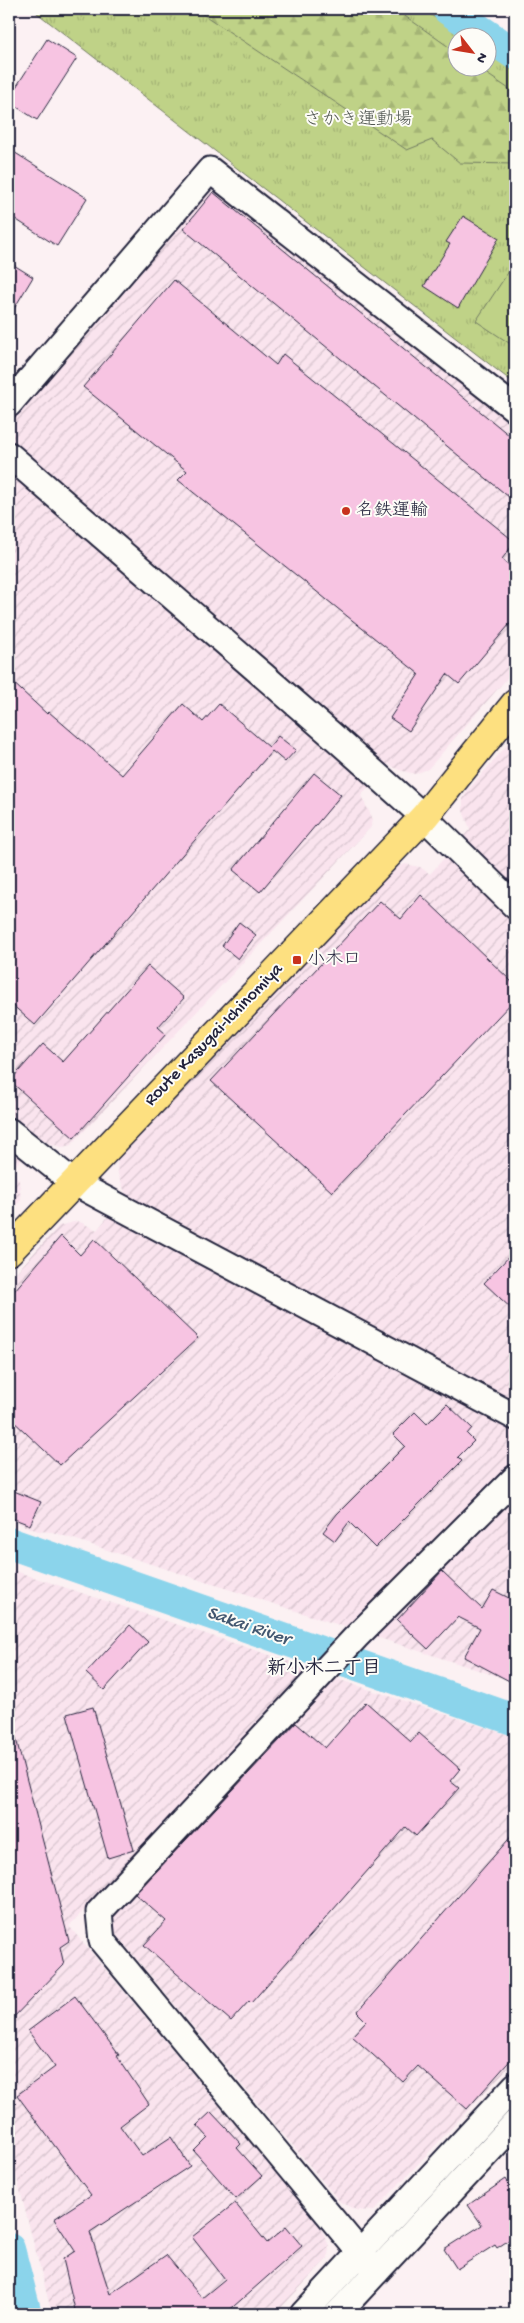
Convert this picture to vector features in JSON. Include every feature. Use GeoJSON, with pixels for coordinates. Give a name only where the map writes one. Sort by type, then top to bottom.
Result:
{"type":"FeatureCollection","features":[{"type":"Feature","properties":{"kind":"main road","name":"Route Kasugai-Ichinomiya"},"geometry":{"type":"LineString","coordinates":[[9,1251],[424,817],[515,704]]}},
{"type":"Feature","properties":{"kind":"street"},"geometry":{"type":"LineString","coordinates":[[9,404],[210,170],[515,409]]}},
{"type":"Feature","properties":{"kind":"street"},"geometry":{"type":"LineString","coordinates":[[9,455],[424,817],[515,906]]}},
{"type":"Feature","properties":{"kind":"street"},"geometry":{"type":"LineString","coordinates":[[9,1131],[73,1182],[515,1418]]}},
{"type":"Feature","properties":{"kind":"street"},"geometry":{"type":"LineString","coordinates":[[376,2272],[102,1941],[99,1912],[323,1671],[515,1478]]}},
{"type":"Feature","properties":{"kind":"street"},"geometry":{"type":"LineString","coordinates":[[303,2314],[515,2086]]}},
{"type":"Feature","properties":{"kind":"street"},"geometry":{"type":"LineString","coordinates":[[346,2310],[376,2272],[515,2123]]}},
{"type":"Feature","properties":{"kind":"shaded area"},"geometry":{"type":"Polygon","coordinates":[[[226,189],[464,373],[515,427],[515,669],[428,769],[415,774],[399,770],[388,764],[361,796],[372,817],[371,827],[71,1145],[62,1147],[50,1144],[41,1138],[12,1169],[19,1181],[21,1200],[9,1213],[9,418],[199,192],[213,192],[226,189]]]}},
{"type":"Feature","properties":{"kind":"shaded area"},"geometry":{"type":"Polygon","coordinates":[[[515,736],[515,1682],[52,1532],[38,1531],[9,1520],[9,1280],[59,1226],[78,1221],[97,1230],[126,1195],[118,1174],[117,1161],[381,880],[393,869],[405,864],[420,867],[430,874],[470,829],[463,811],[463,799],[467,791],[515,736]]]}},
{"type":"Feature","properties":{"kind":"shaded area"},"geometry":{"type":"Polygon","coordinates":[[[9,1569],[312,1669],[69,1926],[320,2226],[329,2246],[328,2258],[275,2314],[52,2314],[9,2148],[9,1569]]]}},
{"type":"Feature","properties":{"kind":"shaded area"},"geometry":{"type":"Polygon","coordinates":[[[331,1677],[515,1737],[515,2060],[374,2211],[356,2210],[340,2202],[114,1932],[110,1919],[115,1905],[331,1677]]]}},
{"type":"Feature","properties":{"kind":"green space","name":"さかき運動場"},"geometry":{"type":"Polygon","coordinates":[[[32,9],[422,9],[450,28],[446,28],[446,78],[496,78],[496,59],[515,72],[515,384],[32,9]]]}},
{"type":"Feature","properties":{"kind":"green space"},"geometry":{"type":"Polygon","coordinates":[[[195,9],[395,9],[446,45],[446,78],[493,78],[515,93],[515,164],[460,163],[432,140],[407,150],[195,9]]]}},
{"type":"Feature","properties":{"kind":"green space"},"geometry":{"type":"Polygon","coordinates":[[[515,262],[515,347],[476,321],[515,262]]]}},
{"type":"Feature","properties":{"kind":"building"},"geometry":{"type":"Polygon","coordinates":[[[47,39],[77,58],[37,120],[9,102],[9,98],[47,39]]]}},
{"type":"Feature","properties":{"kind":"building"},"geometry":{"type":"Polygon","coordinates":[[[9,149],[87,198],[57,246],[9,215],[9,149]]]}},
{"type":"Feature","properties":{"kind":"building"},"geometry":{"type":"Polygon","coordinates":[[[213,192],[515,440],[515,502],[183,229],[213,192]]]}},
{"type":"Feature","properties":{"kind":"building"},"geometry":{"type":"Polygon","coordinates":[[[463,216],[499,238],[458,308],[424,286],[450,244],[446,242],[463,216]]]}},
{"type":"Feature","properties":{"kind":"building"},"geometry":{"type":"Polygon","coordinates":[[[9,262],[33,277],[9,317],[9,262]]]}},
{"type":"Feature","properties":{"kind":"building","name":"名鉄運輸"},"geometry":{"type":"Polygon","coordinates":[[[174,280],[276,365],[283,354],[515,542],[502,559],[515,570],[515,618],[459,684],[447,674],[409,731],[390,718],[419,674],[178,480],[187,471],[83,387],[174,280]]]}},
{"type":"Feature","properties":{"kind":"building"},"geometry":{"type":"Polygon","coordinates":[[[9,679],[47,714],[49,712],[122,775],[183,704],[203,722],[219,704],[269,747],[278,736],[296,750],[285,762],[272,751],[35,1025],[9,1002],[9,679]]]}},
{"type":"Feature","properties":{"kind":"building"},"geometry":{"type":"Polygon","coordinates":[[[314,773],[341,795],[260,892],[233,870],[314,773]]]}},
{"type":"Feature","properties":{"kind":"building"},"geometry":{"type":"Polygon","coordinates":[[[421,895],[511,981],[515,988],[515,999],[332,1192],[211,1081],[380,901],[401,919],[421,895]]]}},
{"type":"Feature","properties":{"kind":"building"},"geometry":{"type":"Polygon","coordinates":[[[239,922],[256,935],[238,959],[222,946],[239,922]]]}},
{"type":"Feature","properties":{"kind":"building"},"geometry":{"type":"Polygon","coordinates":[[[148,966],[184,998],[158,1027],[166,1034],[74,1138],[10,1081],[43,1044],[63,1062],[148,966]]]}},
{"type":"Feature","properties":{"kind":"building"},"geometry":{"type":"Polygon","coordinates":[[[61,1236],[80,1255],[94,1239],[198,1338],[60,1465],[9,1417],[9,1297],[61,1236]]]}},
{"type":"Feature","properties":{"kind":"building"},"geometry":{"type":"Polygon","coordinates":[[[515,1250],[515,1312],[484,1283],[515,1250]]]}},
{"type":"Feature","properties":{"kind":"building"},"geometry":{"type":"Polygon","coordinates":[[[447,1404],[472,1428],[467,1434],[474,1441],[458,1457],[462,1461],[375,1548],[349,1522],[335,1541],[323,1532],[337,1514],[405,1446],[393,1434],[415,1412],[427,1424],[447,1404]]]}},
{"type":"Feature","properties":{"kind":"building"},"geometry":{"type":"Polygon","coordinates":[[[9,1489],[41,1502],[30,1525],[9,1517],[9,1489]]]}},
{"type":"Feature","properties":{"kind":"building"},"geometry":{"type":"Polygon","coordinates":[[[442,1571],[482,1609],[493,1590],[515,1601],[515,1684],[464,1657],[480,1628],[458,1617],[428,1649],[397,1620],[442,1571]]]}},
{"type":"Feature","properties":{"kind":"building"},"geometry":{"type":"Polygon","coordinates":[[[130,1625],[148,1642],[104,1690],[86,1673],[130,1625]]]}},
{"type":"Feature","properties":{"kind":"building"},"geometry":{"type":"Polygon","coordinates":[[[366,1702],[411,1742],[419,1733],[460,1769],[450,1781],[459,1788],[416,1836],[406,1827],[251,2003],[249,2001],[231,2021],[144,1945],[166,1921],[135,1894],[296,1723],[325,1748],[366,1702]]]}},
{"type":"Feature","properties":{"kind":"building"},"geometry":{"type":"Polygon","coordinates":[[[93,1707],[134,1850],[108,1858],[67,1714],[93,1707]]]}},
{"type":"Feature","properties":{"kind":"building"},"geometry":{"type":"Polygon","coordinates":[[[14,1731],[69,1941],[60,1947],[64,1965],[9,2022],[9,1732],[14,1731]]]}},
{"type":"Feature","properties":{"kind":"building"},"geometry":{"type":"Polygon","coordinates":[[[515,1832],[515,2055],[467,2109],[418,2066],[403,2082],[352,2036],[366,2021],[357,2012],[515,1832]]]}},
{"type":"Feature","properties":{"kind":"building"},"geometry":{"type":"Polygon","coordinates":[[[75,1996],[119,2055],[117,2056],[149,2104],[120,2126],[142,2156],[171,2137],[190,2166],[90,2232],[110,2294],[166,2255],[202,2298],[225,2279],[192,2237],[235,2203],[267,2243],[286,2227],[302,2246],[225,2314],[76,2314],[63,2259],[75,2251],[54,2219],[91,2195],[17,2095],[55,2067],[28,2031],[75,1996]]]}},
{"type":"Feature","properties":{"kind":"building"},"geometry":{"type":"Polygon","coordinates":[[[211,2112],[241,2144],[237,2148],[262,2176],[236,2199],[194,2151],[208,2137],[197,2125],[211,2112]]]}},
{"type":"Feature","properties":{"kind":"building"},"geometry":{"type":"Polygon","coordinates":[[[506,2179],[515,2194],[515,2236],[497,2248],[495,2245],[457,2269],[444,2249],[482,2225],[468,2205],[506,2179]]]}},
{"type":"Feature","properties":{"kind":"waterway"},"geometry":{"type":"LineString","coordinates":[[448,9],[515,54]]}},
{"type":"Feature","properties":{"kind":"waterway","name":"Sakai River"},"geometry":{"type":"LineString","coordinates":[[9,1543],[515,1720]]}},
{"type":"Feature","properties":{"kind":"waterway"},"geometry":{"type":"LineString","coordinates":[[9,2249],[26,2314]]}},
{"type":"Feature","properties":{"kind":"place","name":"名鉄運輸"},"geometry":{"type":"Point","coordinates":[346,511]}},
{"type":"Feature","properties":{"kind":"place","name":"小木口"},"geometry":{"type":"Point","coordinates":[297,960]}},
{"type":"Feature","properties":{"kind":"district","name":"新小木二丁目"},"geometry":{"type":"Point","coordinates":[324,1669]}}]}
